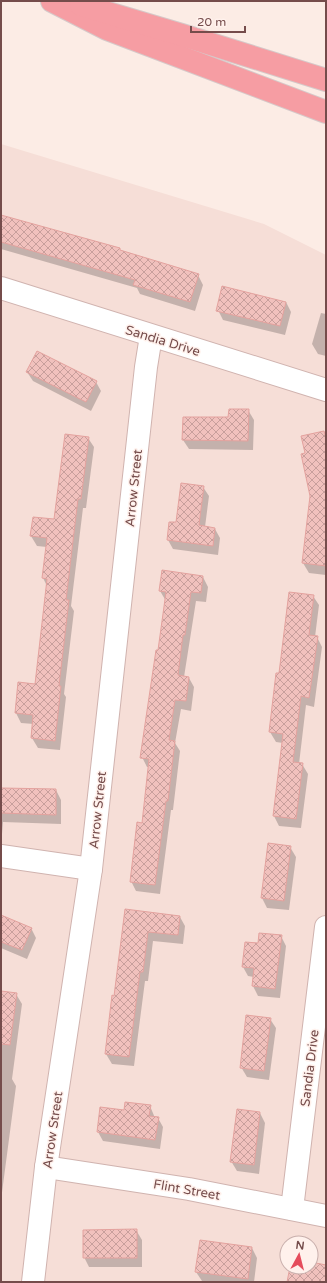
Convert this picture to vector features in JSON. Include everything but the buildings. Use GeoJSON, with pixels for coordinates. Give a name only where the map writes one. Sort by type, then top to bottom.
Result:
{"type":"FeatureCollection","features":[{"type":"Feature","properties":{"kind":"highway"},"geometry":{"type":"LineString","coordinates":[[52,1],[107,29],[326,112]]}},
{"type":"Feature","properties":{"kind":"highway"},"geometry":{"type":"LineString","coordinates":[[68,1],[326,80]]}},
{"type":"Feature","properties":{"kind":"street","name":"Sandia Drive"},"geometry":{"type":"LineString","coordinates":[[1,288],[326,390]]}},
{"type":"Feature","properties":{"kind":"street","name":"Arrow Street"},"geometry":{"type":"LineString","coordinates":[[33,1282],[46,1167],[91,869],[146,367],[151,336]]}},
{"type":"Feature","properties":{"kind":"street"},"geometry":{"type":"LineString","coordinates":[[1,856],[91,869]]}},
{"type":"Feature","properties":{"kind":"street","name":"Sandia Drive"},"geometry":{"type":"LineString","coordinates":[[292,1209],[326,927]]}},
{"type":"Feature","properties":{"kind":"street","name":"Flint Street"},"geometry":{"type":"LineString","coordinates":[[46,1167],[189,1189],[326,1216]]}},
{"type":"Feature","properties":{"kind":"shaded area"},"geometry":{"type":"Polygon","coordinates":[[[1,144],[264,224],[326,255],[326,1282],[1,1282],[1,144]]]}}]}
